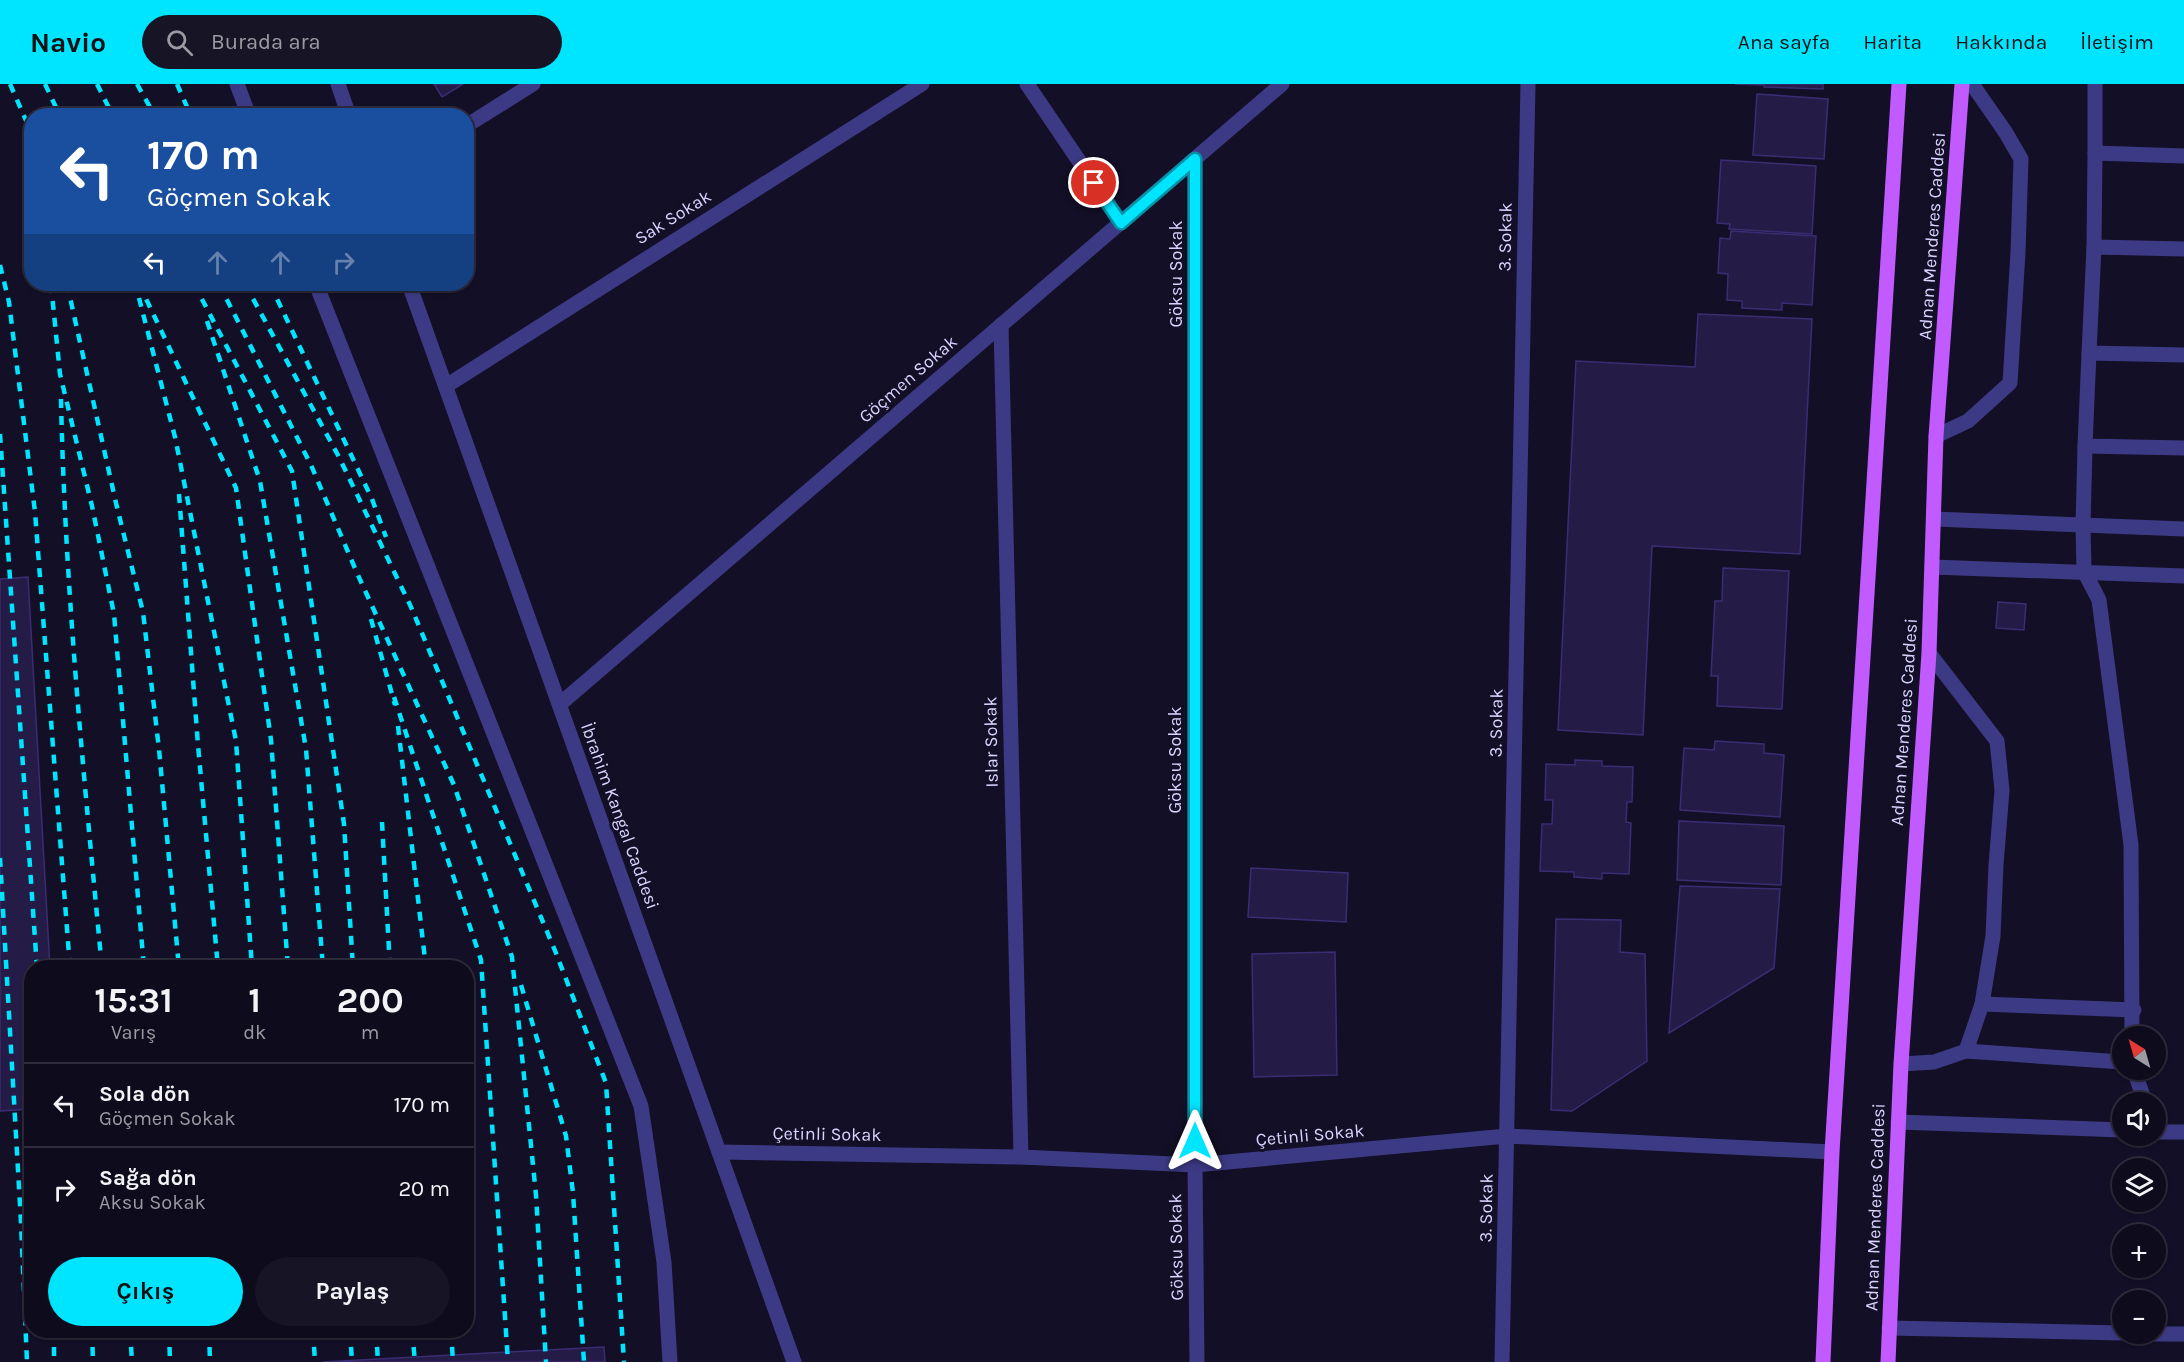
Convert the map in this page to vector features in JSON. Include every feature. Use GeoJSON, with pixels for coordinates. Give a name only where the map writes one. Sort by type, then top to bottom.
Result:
{"type":"FeatureCollection","features":[{"type":"Feature","properties":{"kind":"main road"},"geometry":{"type":"LineString","coordinates":[[1822,1362],[1832,1152],[1899,84]]}},
{"type":"Feature","properties":{"kind":"main road","name":"Adnan Menderes Caddesi"},"geometry":{"type":"LineString","coordinates":[[1888,1362],[1901,1064],[1929,653],[1936,436],[1962,84]]}},
{"type":"Feature","properties":{"kind":"street"},"geometry":{"type":"LineString","coordinates":[[237,84],[246,108]]}},
{"type":"Feature","properties":{"kind":"street"},"geometry":{"type":"LineString","coordinates":[[338,84],[347,108]]}},
{"type":"Feature","properties":{"kind":"street"},"geometry":{"type":"LineString","coordinates":[[474,121],[533,84]]}},
{"type":"Feature","properties":{"kind":"street","name":"Sak Sokak"},"geometry":{"type":"LineString","coordinates":[[446,386],[922,84]]}},
{"type":"Feature","properties":{"kind":"street"},"geometry":{"type":"LineString","coordinates":[[1027,84],[1121,223]]}},
{"type":"Feature","properties":{"kind":"street","name":"Göçmen Sokak"},"geometry":{"type":"LineString","coordinates":[[560,704],[1282,84]]}},
{"type":"Feature","properties":{"kind":"street","name":"3. Sokak"},"geometry":{"type":"LineString","coordinates":[[1502,1362],[1528,84]]}},
{"type":"Feature","properties":{"kind":"street"},"geometry":{"type":"LineString","coordinates":[[1936,436],[1968,421],[2010,383],[2021,159],[1972,84]]}},
{"type":"Feature","properties":{"kind":"street"},"geometry":{"type":"LineString","coordinates":[[2094,84],[2094,248],[2085,446],[2084,572],[2099,600],[2131,845],[2133,1026]]}},
{"type":"Feature","properties":{"kind":"street"},"geometry":{"type":"LineString","coordinates":[[2095,153],[2184,156]]}},
{"type":"Feature","properties":{"kind":"street","name":"Göksu Sokak"},"geometry":{"type":"LineString","coordinates":[[1195,159],[1197,1362]]}},
{"type":"Feature","properties":{"kind":"street"},"geometry":{"type":"LineString","coordinates":[[2094,248],[2184,249]]}},
{"type":"Feature","properties":{"kind":"street"},"geometry":{"type":"LineString","coordinates":[[319,291],[640,1106],[664,1262],[670,1362]]}},
{"type":"Feature","properties":{"kind":"street","name":"İbrahim Kangal Caddesi"},"geometry":{"type":"LineString","coordinates":[[412,291],[794,1362]]}},
{"type":"Feature","properties":{"kind":"street","name":"Islar Sokak"},"geometry":{"type":"LineString","coordinates":[[1001,325],[1021,1157]]}},
{"type":"Feature","properties":{"kind":"street"},"geometry":{"type":"LineString","coordinates":[[2089,353],[2184,354]]}},
{"type":"Feature","properties":{"kind":"street"},"geometry":{"type":"LineString","coordinates":[[2085,446],[2184,448]]}},
{"type":"Feature","properties":{"kind":"street"},"geometry":{"type":"LineString","coordinates":[[1934,519],[2184,528]]}},
{"type":"Feature","properties":{"kind":"street"},"geometry":{"type":"LineString","coordinates":[[1932,567],[2184,576]]}},
{"type":"Feature","properties":{"kind":"street"},"geometry":{"type":"LineString","coordinates":[[1929,653],[1997,741],[2002,790],[1993,936],[1982,1004],[1966,1051]]}},
{"type":"Feature","properties":{"kind":"street"},"geometry":{"type":"LineString","coordinates":[[1982,1004],[2134,1010]]}},
{"type":"Feature","properties":{"kind":"street"},"geometry":{"type":"LineString","coordinates":[[1901,1064],[1934,1062],[1966,1051],[2112,1061]]}},
{"type":"Feature","properties":{"kind":"street"},"geometry":{"type":"LineString","coordinates":[[1898,1122],[2112,1130]]}},
{"type":"Feature","properties":{"kind":"street"},"geometry":{"type":"LineString","coordinates":[[2166,1132],[2184,1132]]}},
{"type":"Feature","properties":{"kind":"street","name":"Çetinli Sokak"},"geometry":{"type":"LineString","coordinates":[[719,1152],[1021,1157],[1195,1165],[1507,1136],[1832,1152]]}},
{"type":"Feature","properties":{"kind":"street"},"geometry":{"type":"LineString","coordinates":[[1889,1328],[2112,1333]]}},
{"type":"Feature","properties":{"kind":"street"},"geometry":{"type":"LineString","coordinates":[[2166,1334],[2184,1334]]}},
{"type":"Feature","properties":{"kind":"building"},"geometry":{"type":"Polygon","coordinates":[[[434,84],[463,84],[442,97],[434,84]]]}},
{"type":"Feature","properties":{"kind":"building"},"geometry":{"type":"Polygon","coordinates":[[[1735,84],[1823,84],[1823,89],[1764,87],[1764,85],[1735,84]]]}},
{"type":"Feature","properties":{"kind":"building"},"geometry":{"type":"Polygon","coordinates":[[[1757,94],[1828,99],[1824,159],[1753,155],[1757,94]]]}},
{"type":"Feature","properties":{"kind":"building"},"geometry":{"type":"Polygon","coordinates":[[[1721,160],[1816,166],[1812,234],[1729,229],[1730,224],[1717,223],[1721,160]]]}},
{"type":"Feature","properties":{"kind":"building"},"geometry":{"type":"Polygon","coordinates":[[[1731,231],[1816,236],[1812,305],[1782,303],[1782,310],[1742,308],[1742,301],[1727,300],[1728,274],[1718,273],[1720,238],[1730,239],[1731,231]]]}},
{"type":"Feature","properties":{"kind":"building"},"geometry":{"type":"Polygon","coordinates":[[[1698,314],[1812,319],[1800,554],[1652,546],[1643,735],[1558,730],[1576,361],[1695,367],[1698,314]]]}},
{"type":"Feature","properties":{"kind":"building"},"geometry":{"type":"Polygon","coordinates":[[[1723,568],[1789,571],[1782,709],[1717,706],[1718,676],[1711,676],[1715,601],[1722,601],[1723,568]]]}},
{"type":"Feature","properties":{"kind":"building"},"geometry":{"type":"Polygon","coordinates":[[[28,577],[50,960],[24,960],[24,1110],[0,1111],[0,579],[28,577]]]}},
{"type":"Feature","properties":{"kind":"building"},"geometry":{"type":"Polygon","coordinates":[[[1998,602],[2026,604],[2024,630],[1996,628],[1998,602]]]}},
{"type":"Feature","properties":{"kind":"building"},"geometry":{"type":"Polygon","coordinates":[[[1715,741],[1764,744],[1764,753],[1784,755],[1780,817],[1680,810],[1684,748],[1714,750],[1715,741]]]}},
{"type":"Feature","properties":{"kind":"building"},"geometry":{"type":"Polygon","coordinates":[[[1575,760],[1602,761],[1602,766],[1633,767],[1632,802],[1627,802],[1626,822],[1631,823],[1629,874],[1602,873],[1602,879],[1574,877],[1574,872],[1540,871],[1542,824],[1552,824],[1553,800],[1545,800],[1546,764],[1575,765],[1575,760]]]}},
{"type":"Feature","properties":{"kind":"building"},"geometry":{"type":"Polygon","coordinates":[[[1679,821],[1784,826],[1781,885],[1677,880],[1679,821]]]}},
{"type":"Feature","properties":{"kind":"building"},"geometry":{"type":"Polygon","coordinates":[[[1251,868],[1348,873],[1346,922],[1248,917],[1251,868]]]}},
{"type":"Feature","properties":{"kind":"building"},"geometry":{"type":"Polygon","coordinates":[[[1680,886],[1780,889],[1774,968],[1669,1033],[1680,886]]]}},
{"type":"Feature","properties":{"kind":"building"},"geometry":{"type":"Polygon","coordinates":[[[1556,919],[1621,920],[1620,952],[1645,954],[1647,1061],[1572,1111],[1551,1110],[1556,919]]]}},
{"type":"Feature","properties":{"kind":"building"},"geometry":{"type":"Polygon","coordinates":[[[1335,952],[1337,1075],[1254,1077],[1252,954],[1335,952]]]}},
{"type":"Feature","properties":{"kind":"building"},"geometry":{"type":"Polygon","coordinates":[[[604,1347],[605,1362],[323,1362],[508,1352],[604,1347]]]}},
{"type":"Feature","properties":{"kind":"railway"},"geometry":{"type":"LineString","coordinates":[[10,84],[24,116]]}},
{"type":"Feature","properties":{"kind":"railway"},"geometry":{"type":"LineString","coordinates":[[45,84],[56,108]]}},
{"type":"Feature","properties":{"kind":"railway"},"geometry":{"type":"LineString","coordinates":[[97,84],[109,108]]}},
{"type":"Feature","properties":{"kind":"railway"},"geometry":{"type":"LineString","coordinates":[[137,84],[150,108]]}},
{"type":"Feature","properties":{"kind":"railway"},"geometry":{"type":"LineString","coordinates":[[177,84],[188,108]]}},
{"type":"Feature","properties":{"kind":"railway"},"geometry":{"type":"LineString","coordinates":[[0,265],[9,302],[35,512],[69,960]]}},
{"type":"Feature","properties":{"kind":"railway"},"geometry":{"type":"LineString","coordinates":[[52,291],[60,374],[92,506],[114,614],[143,960]]}},
{"type":"Feature","properties":{"kind":"railway"},"geometry":{"type":"LineString","coordinates":[[69,291],[143,612],[159,749],[178,960]]}},
{"type":"Feature","properties":{"kind":"railway"},"geometry":{"type":"LineString","coordinates":[[142,291],[236,488],[271,740],[287,960]]}},
{"type":"Feature","properties":{"kind":"railway"},"geometry":{"type":"LineString","coordinates":[[198,291],[292,471],[344,824],[352,960]]}},
{"type":"Feature","properties":{"kind":"railway"},"geometry":{"type":"LineString","coordinates":[[223,291],[311,465],[357,573],[454,785],[512,957],[536,1195],[546,1362]]}},
{"type":"Feature","properties":{"kind":"railway"},"geometry":{"type":"LineString","coordinates":[[249,291],[339,457],[411,607],[556,953],[606,1083],[624,1362]]}},
{"type":"Feature","properties":{"kind":"railway"},"geometry":{"type":"LineString","coordinates":[[273,291],[372,499],[386,537]]}},
{"type":"Feature","properties":{"kind":"railway"},"geometry":{"type":"LineString","coordinates":[[139,298],[175,437],[236,741],[251,960]]}},
{"type":"Feature","properties":{"kind":"railway"},"geometry":{"type":"LineString","coordinates":[[207,321],[260,481],[306,749],[322,960]]}},
{"type":"Feature","properties":{"kind":"railway"},"geometry":{"type":"LineString","coordinates":[[61,399],[71,612],[101,960]]}},
{"type":"Feature","properties":{"kind":"railway"},"geometry":{"type":"LineString","coordinates":[[0,434],[36,960]]}},
{"type":"Feature","properties":{"kind":"railway"},"geometry":{"type":"LineString","coordinates":[[179,494],[217,960]]}},
{"type":"Feature","properties":{"kind":"railway"},"geometry":{"type":"LineString","coordinates":[[371,619],[395,705]]}},
{"type":"Feature","properties":{"kind":"railway"},"geometry":{"type":"LineString","coordinates":[[394,697],[481,960],[508,1362]]}},
{"type":"Feature","properties":{"kind":"railway"},"geometry":{"type":"LineString","coordinates":[[398,726],[425,960]]}},
{"type":"Feature","properties":{"kind":"railway"},"geometry":{"type":"LineString","coordinates":[[382,822],[390,960]]}},
{"type":"Feature","properties":{"kind":"railway"},"geometry":{"type":"LineString","coordinates":[[0,858],[24,1292]]}},
{"type":"Feature","properties":{"kind":"railway"},"geometry":{"type":"LineString","coordinates":[[521,985],[566,1136],[573,1193],[584,1362]]}},
{"type":"Feature","properties":{"kind":"railway"},"geometry":{"type":"LineString","coordinates":[[26,1338],[27,1362]]}},
{"type":"Feature","properties":{"kind":"railway"},"geometry":{"type":"LineString","coordinates":[[54,1338],[54,1362]]}},
{"type":"Feature","properties":{"kind":"railway"},"geometry":{"type":"LineString","coordinates":[[92,1338],[93,1362]]}},
{"type":"Feature","properties":{"kind":"railway"},"geometry":{"type":"LineString","coordinates":[[130,1338],[132,1362]]}},
{"type":"Feature","properties":{"kind":"railway"},"geometry":{"type":"LineString","coordinates":[[169,1338],[170,1362]]}},
{"type":"Feature","properties":{"kind":"railway"},"geometry":{"type":"LineString","coordinates":[[209,1338],[210,1362]]}},
{"type":"Feature","properties":{"kind":"railway"},"geometry":{"type":"LineString","coordinates":[[314,1338],[315,1362]]}},
{"type":"Feature","properties":{"kind":"railway"},"geometry":{"type":"LineString","coordinates":[[350,1338],[352,1362]]}},
{"type":"Feature","properties":{"kind":"railway"},"geometry":{"type":"LineString","coordinates":[[376,1338],[378,1362]]}},
{"type":"Feature","properties":{"kind":"railway"},"geometry":{"type":"LineString","coordinates":[[413,1338],[415,1362]]}},
{"type":"Feature","properties":{"kind":"railway"},"geometry":{"type":"LineString","coordinates":[[452,1338],[453,1362]]}},
{"type":"Feature","properties":{"kind":"route"},"geometry":{"type":"LineString","coordinates":[[1094,183],[1121,223],[1195,159],[1195,1141]]}}]}
